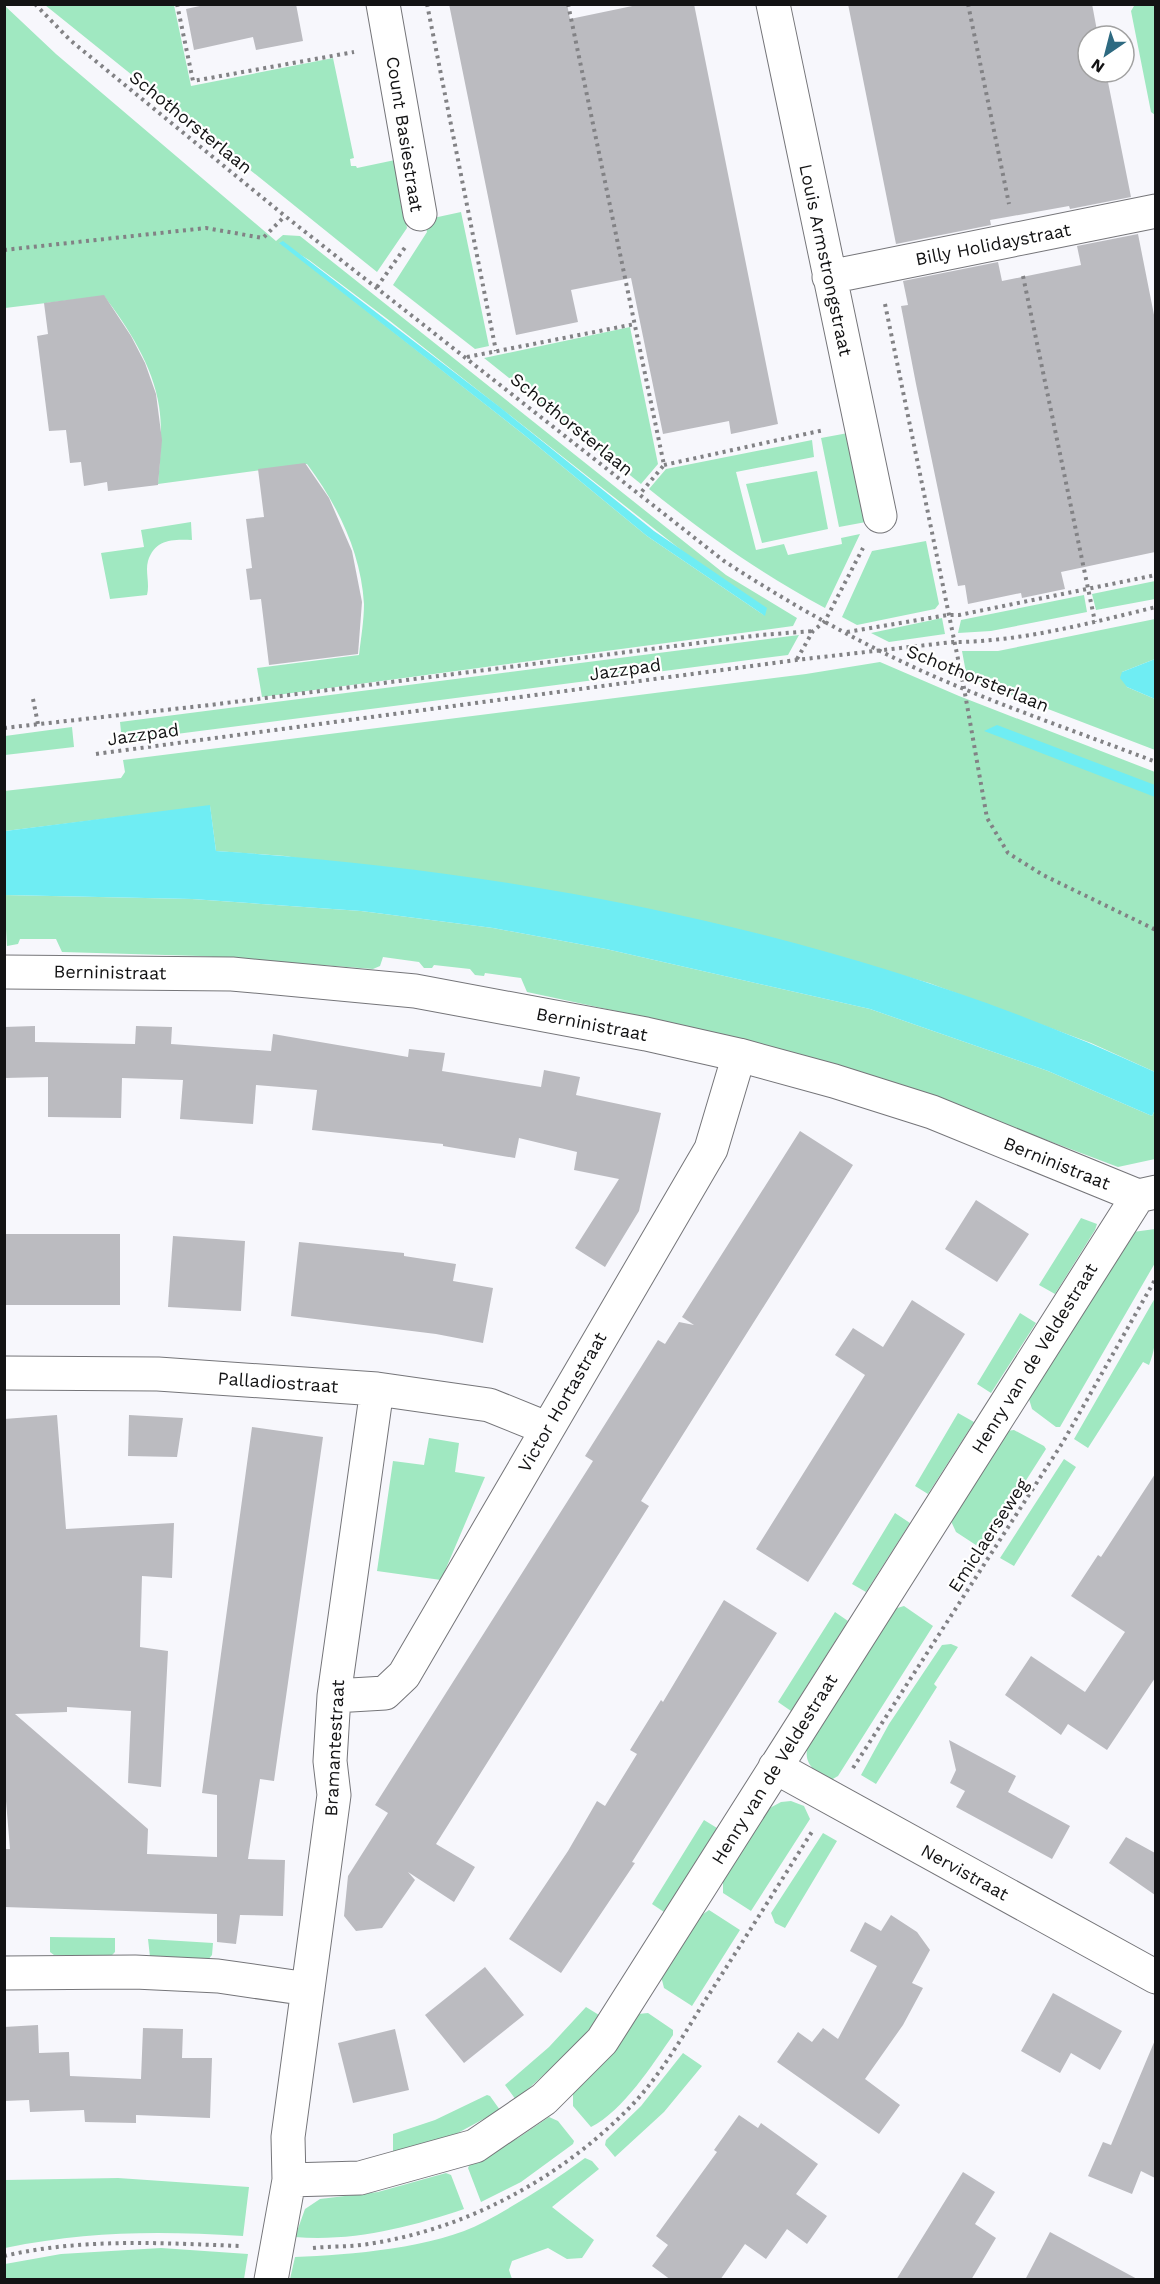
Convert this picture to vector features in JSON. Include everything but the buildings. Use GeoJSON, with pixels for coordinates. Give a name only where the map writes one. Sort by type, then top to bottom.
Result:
{"type":"FeatureCollection","features":[{"type":"Feature","properties":{"kind":"street","name":"Count Basiestraat"},"geometry":{"type":"LineString","coordinates":[[382,4],[420,214]]}},
{"type":"Feature","properties":{"kind":"street","name":"Louis Armstrongstraat"},"geometry":{"type":"LineString","coordinates":[[773,4],[880,516]]}},
{"type":"Feature","properties":{"kind":"street","name":"Billy Holidaystraat"},"geometry":{"type":"LineString","coordinates":[[829,276],[1155,211]]}},
{"type":"Feature","properties":{"kind":"street","name":"Berninistraat"},"geometry":{"type":"LineString","coordinates":[[4,972],[232,974],[415,991],[739,1054],[834,1080],[932,1112],[1147,1194]]}},
{"type":"Feature","properties":{"kind":"street","name":"Victor Hortastraat"},"geometry":{"type":"LineString","coordinates":[[334,1696],[385,1693],[404,1675],[546,1428],[711,1149],[739,1054]]}},
{"type":"Feature","properties":{"kind":"street","name":"Henry van de Veldestraat"},"geometry":{"type":"LineString","coordinates":[[289,2180],[360,2178],[474,2146],[544,2099],[602,2041],[775,1767],[1147,1194]]}},
{"type":"Feature","properties":{"kind":"street","name":"Palladiostraat"},"geometry":{"type":"LineString","coordinates":[[4,1373],[158,1374],[377,1389],[489,1405],[546,1428]]}},
{"type":"Feature","properties":{"kind":"street","name":"Bramantestraat"},"geometry":{"type":"LineString","coordinates":[[271,2280],[289,2180],[288,2137],[334,1794],[330,1761],[334,1696],[377,1389]]}},
{"type":"Feature","properties":{"kind":"street","name":"Nervistraat"},"geometry":{"type":"LineString","coordinates":[[775,1767],[1155,1977]]}},
{"type":"Feature","properties":{"kind":"street"},"geometry":{"type":"LineString","coordinates":[[4,1973],[135,1972],[218,1976],[308,1989]]}},
{"type":"Feature","properties":{"kind":"path","name":"Schothorsterlaan"},"geometry":{"type":"LineString","coordinates":[[34,4],[70,40],[285,216],[732,566],[880,651],[964,688],[1155,762]]}},
{"type":"Feature","properties":{"kind":"path"},"geometry":{"type":"LineString","coordinates":[[177,4],[192,81],[390,45]]}},
{"type":"Feature","properties":{"kind":"path"},"geometry":{"type":"LineString","coordinates":[[427,4],[496,351]]}},
{"type":"Feature","properties":{"kind":"path"},"geometry":{"type":"LineString","coordinates":[[568,4],[664,465]]}},
{"type":"Feature","properties":{"kind":"path"},"geometry":{"type":"LineString","coordinates":[[968,4],[1095,622]]}},
{"type":"Feature","properties":{"kind":"path","name":"Count Basiestraat"},"geometry":{"type":"LineString","coordinates":[[377,286],[417,230],[420,214]]}},
{"type":"Feature","properties":{"kind":"path"},"geometry":{"type":"LineString","coordinates":[[4,250],[206,228],[263,238],[285,216]]}},
{"type":"Feature","properties":{"kind":"path"},"geometry":{"type":"LineString","coordinates":[[878,267],[947,615],[964,688],[987,818],[1008,853],[1043,875],[1155,930]]}},
{"type":"Feature","properties":{"kind":"path"},"geometry":{"type":"LineString","coordinates":[[466,357],[635,324]]}},
{"type":"Feature","properties":{"kind":"path"},"geometry":{"type":"LineString","coordinates":[[639,495],[664,465],[907,414]]}},
{"type":"Feature","properties":{"kind":"path"},"geometry":{"type":"LineString","coordinates":[[796,660],[813,631],[825,621],[880,516]]}},
{"type":"Feature","properties":{"kind":"path"},"geometry":{"type":"LineString","coordinates":[[847,632],[947,615],[959,615],[1155,575]]}},
{"type":"Feature","properties":{"kind":"path","name":"Jazzpad"},"geometry":{"type":"LineString","coordinates":[[96,754],[796,660],[953,642],[977,642],[1095,622],[1155,607]]}},
{"type":"Feature","properties":{"kind":"path","name":"Jazzpad"},"geometry":{"type":"LineString","coordinates":[[4,728],[108,718],[761,635],[813,631]]}},
{"type":"Feature","properties":{"kind":"path"},"geometry":{"type":"LineString","coordinates":[[33,699],[38,724]]}},
{"type":"Feature","properties":{"kind":"path","name":"Emiclaerseweg"},"geometry":{"type":"LineString","coordinates":[[832,1800],[1064,1442],[1155,1278]]}},
{"type":"Feature","properties":{"kind":"green space"},"geometry":{"type":"Polygon","coordinates":[[[4,5],[56,54],[276,241],[283,235],[300,236],[726,575],[797,618],[793,626],[262,697],[257,668],[359,655],[364,604],[358,566],[346,530],[318,479],[307,464],[158,484],[161,426],[156,391],[138,348],[104,296],[5,308],[4,5]],[[279,242],[523,434],[647,536],[765,616],[390,321],[309,260],[279,242]]]}},
{"type":"Feature","properties":{"kind":"green space"},"geometry":{"type":"Polygon","coordinates":[[[45,5],[174,5],[191,86],[333,58],[354,158],[350,159],[351,166],[357,168],[395,160],[407,228],[377,272],[45,5]]]}},
{"type":"Feature","properties":{"kind":"green space"},"geometry":{"type":"Polygon","coordinates":[[[1156,5],[1156,115],[1151,112],[1136,36],[1136,24],[1134,24],[1131,11],[1134,6],[1156,5]]]}},
{"type":"Feature","properties":{"kind":"green space"},"geometry":{"type":"Polygon","coordinates":[[[461,212],[489,346],[475,349],[393,285],[427,232],[424,220],[461,212]]]}},
{"type":"Feature","properties":{"kind":"green space"},"geometry":{"type":"Polygon","coordinates":[[[630,327],[658,464],[641,484],[484,358],[630,327]]]}},
{"type":"Feature","properties":{"kind":"green space"},"geometry":{"type":"Polygon","coordinates":[[[848,433],[866,522],[839,527],[821,438],[848,433]]]}},
{"type":"Feature","properties":{"kind":"green space"},"geometry":{"type":"Polygon","coordinates":[[[812,440],[814,457],[736,472],[756,550],[784,544],[788,555],[842,544],[841,538],[860,534],[825,608],[735,553],[649,489],[666,469],[812,440]]]}},
{"type":"Feature","properties":{"kind":"green space"},"geometry":{"type":"Polygon","coordinates":[[[817,471],[828,529],[762,543],[746,484],[817,471]]]}},
{"type":"Feature","properties":{"kind":"green space"},"geometry":{"type":"Polygon","coordinates":[[[191,522],[192,540],[160,544],[151,554],[147,565],[147,595],[110,599],[101,553],[144,547],[141,530],[191,522]]]}},
{"type":"Feature","properties":{"kind":"green space"},"geometry":{"type":"Polygon","coordinates":[[[926,541],[939,604],[935,609],[857,625],[842,617],[872,551],[926,541]]]}},
{"type":"Feature","properties":{"kind":"green space"},"geometry":{"type":"Polygon","coordinates":[[[1155,581],[1155,599],[1096,610],[1092,594],[1155,581]]]}},
{"type":"Feature","properties":{"kind":"green space"},"geometry":{"type":"Polygon","coordinates":[[[1084,595],[1087,612],[991,631],[958,633],[961,620],[1084,595]]]}},
{"type":"Feature","properties":{"kind":"green space"},"geometry":{"type":"Polygon","coordinates":[[[942,618],[945,634],[889,642],[871,633],[942,618]]]}},
{"type":"Feature","properties":{"kind":"green space"},"geometry":{"type":"Polygon","coordinates":[[[1155,619],[1155,659],[1122,672],[1127,687],[1155,699],[1155,750],[967,678],[962,651],[998,651],[1155,619]]]}},
{"type":"Feature","properties":{"kind":"green space"},"geometry":{"type":"Polygon","coordinates":[[[799,635],[788,655],[122,741],[120,722],[799,635]]]}},
{"type":"Feature","properties":{"kind":"green space"},"geometry":{"type":"Polygon","coordinates":[[[880,662],[959,696],[1155,772],[1155,1072],[1091,1043],[929,983],[757,934],[285,856],[216,851],[210,806],[5,831],[4,791],[121,778],[125,772],[123,760],[806,674],[880,662]]]}},
{"type":"Feature","properties":{"kind":"green space"},"geometry":{"type":"Polygon","coordinates":[[[72,727],[74,747],[5,755],[5,736],[72,727]]]}},
{"type":"Feature","properties":{"kind":"green space"},"geometry":{"type":"Polygon","coordinates":[[[4,895],[192,899],[361,911],[493,928],[606,949],[870,1009],[1048,1071],[1152,1116],[1155,1110],[1155,1159],[1118,1167],[951,1104],[653,1019],[527,992],[521,978],[485,973],[484,976],[475,975],[470,969],[434,965],[432,968],[424,968],[419,962],[383,957],[380,966],[373,969],[200,956],[62,952],[56,939],[20,939],[18,944],[7,946],[4,895]]]}},
{"type":"Feature","properties":{"kind":"green space"},"geometry":{"type":"Polygon","coordinates":[[[1081,1218],[1097,1224],[1095,1230],[1055,1294],[1039,1285],[1081,1218]]]}},
{"type":"Feature","properties":{"kind":"green space"},"geometry":{"type":"Polygon","coordinates":[[[1155,1229],[1155,1263],[1060,1427],[1056,1427],[1032,1409],[1029,1399],[1133,1232],[1155,1229]]]}},
{"type":"Feature","properties":{"kind":"green space"},"geometry":{"type":"Polygon","coordinates":[[[1155,1298],[1155,1341],[1149,1365],[1143,1362],[1088,1448],[1074,1439],[1155,1298]]]}},
{"type":"Feature","properties":{"kind":"green space"},"geometry":{"type":"Polygon","coordinates":[[[1020,1313],[1036,1323],[991,1393],[977,1384],[1020,1313]]]}},
{"type":"Feature","properties":{"kind":"green space"},"geometry":{"type":"Polygon","coordinates":[[[958,1413],[974,1422],[928,1494],[915,1486],[958,1413]]]}},
{"type":"Feature","properties":{"kind":"green space"},"geometry":{"type":"Polygon","coordinates":[[[1014,1430],[1046,1449],[982,1549],[956,1532],[950,1519],[1007,1431],[1014,1430]]]}},
{"type":"Feature","properties":{"kind":"green space"},"geometry":{"type":"Polygon","coordinates":[[[429,1438],[459,1443],[455,1472],[485,1477],[441,1580],[377,1571],[393,1461],[424,1465],[429,1438]]]}},
{"type":"Feature","properties":{"kind":"green space"},"geometry":{"type":"Polygon","coordinates":[[[1064,1459],[1076,1467],[1014,1566],[1000,1558],[1064,1459]]]}},
{"type":"Feature","properties":{"kind":"green space"},"geometry":{"type":"Polygon","coordinates":[[[895,1513],[910,1523],[866,1592],[852,1584],[895,1513]]]}},
{"type":"Feature","properties":{"kind":"green space"},"geometry":{"type":"Polygon","coordinates":[[[904,1606],[933,1626],[838,1776],[831,1780],[820,1774],[808,1762],[809,1743],[894,1609],[904,1606]]]}},
{"type":"Feature","properties":{"kind":"green space"},"geometry":{"type":"Polygon","coordinates":[[[835,1612],[848,1621],[791,1711],[778,1702],[835,1612]]]}},
{"type":"Feature","properties":{"kind":"green space"},"geometry":{"type":"Polygon","coordinates":[[[951,1644],[958,1647],[934,1684],[937,1687],[876,1784],[861,1775],[889,1724],[942,1645],[951,1644]]]}},
{"type":"Feature","properties":{"kind":"green space"},"geometry":{"type":"Polygon","coordinates":[[[791,1801],[804,1806],[810,1819],[751,1911],[723,1893],[723,1879],[768,1809],[781,1802],[791,1801]]]}},
{"type":"Feature","properties":{"kind":"green space"},"geometry":{"type":"Polygon","coordinates":[[[704,1820],[717,1828],[664,1912],[652,1904],[704,1820]]]}},
{"type":"Feature","properties":{"kind":"green space"},"geometry":{"type":"Polygon","coordinates":[[[823,1833],[837,1841],[785,1928],[775,1923],[771,1913],[823,1833]]]}},
{"type":"Feature","properties":{"kind":"green space"},"geometry":{"type":"Polygon","coordinates":[[[709,1910],[740,1930],[692,2006],[664,1988],[661,1976],[700,1916],[709,1910]]]}},
{"type":"Feature","properties":{"kind":"green space"},"geometry":{"type":"Polygon","coordinates":[[[50,1937],[115,1938],[115,1952],[112,1955],[54,1955],[50,1952],[50,1937]]]}},
{"type":"Feature","properties":{"kind":"green space"},"geometry":{"type":"Polygon","coordinates":[[[148,1939],[213,1943],[212,1955],[207,1961],[150,1957],[148,1939]]]}},
{"type":"Feature","properties":{"kind":"green space"},"geometry":{"type":"Polygon","coordinates":[[[586,2007],[599,2015],[581,2041],[516,2100],[505,2085],[549,2047],[586,2007]]]}},
{"type":"Feature","properties":{"kind":"green space"},"geometry":{"type":"Polygon","coordinates":[[[648,2013],[673,2030],[673,2035],[626,2099],[603,2120],[591,2127],[573,2106],[573,2094],[607,2060],[638,2014],[648,2013]]]}},
{"type":"Feature","properties":{"kind":"green space"},"geometry":{"type":"Polygon","coordinates":[[[683,2053],[702,2066],[664,2112],[615,2157],[605,2145],[606,2140],[641,2106],[683,2053]]]}},
{"type":"Feature","properties":{"kind":"green space"},"geometry":{"type":"Polygon","coordinates":[[[487,2095],[500,2110],[456,2134],[393,2155],[393,2134],[435,2120],[487,2095]]]}},
{"type":"Feature","properties":{"kind":"green space"},"geometry":{"type":"Polygon","coordinates":[[[549,2117],[558,2121],[574,2141],[573,2144],[521,2182],[481,2202],[468,2168],[470,2164],[518,2138],[549,2117]]]}},
{"type":"Feature","properties":{"kind":"green space"},"geometry":{"type":"Polygon","coordinates":[[[585,2158],[592,2161],[599,2169],[552,2207],[594,2240],[582,2258],[567,2259],[548,2248],[512,2261],[509,2270],[512,2279],[290,2279],[295,2257],[392,2249],[464,2231],[523,2200],[585,2158]]]}},
{"type":"Feature","properties":{"kind":"green space"},"geometry":{"type":"Polygon","coordinates":[[[446,2173],[451,2175],[464,2209],[381,2232],[338,2237],[295,2237],[305,2209],[320,2199],[378,2192],[446,2173]]]}},
{"type":"Feature","properties":{"kind":"green space"},"geometry":{"type":"Polygon","coordinates":[[[118,2178],[249,2187],[243,2236],[181,2233],[95,2235],[5,2248],[5,2180],[118,2178]]]}},
{"type":"Feature","properties":{"kind":"green space"},"geometry":{"type":"Polygon","coordinates":[[[161,2248],[248,2254],[244,2279],[5,2279],[5,2264],[61,2254],[161,2248]]]}},
{"type":"Feature","properties":{"kind":"water"},"geometry":{"type":"Polygon","coordinates":[[[283,241],[501,408],[654,531],[767,608],[765,616],[647,536],[523,434],[279,243],[283,241]]]}},
{"type":"Feature","properties":{"kind":"water"},"geometry":{"type":"Polygon","coordinates":[[[1155,659],[1155,699],[1127,687],[1120,678],[1122,672],[1155,659]]]}},
{"type":"Feature","properties":{"kind":"water"},"geometry":{"type":"Polygon","coordinates":[[[997,725],[1155,785],[1155,797],[984,731],[997,725]]]}},
{"type":"Feature","properties":{"kind":"water"},"geometry":{"type":"Polygon","coordinates":[[[210,805],[216,851],[337,861],[457,875],[577,895],[696,919],[814,948],[930,983],[1043,1025],[1155,1072],[1155,1110],[1152,1116],[1048,1071],[870,1009],[606,949],[493,928],[361,911],[192,899],[5,895],[5,831],[210,805]]]}}]}
